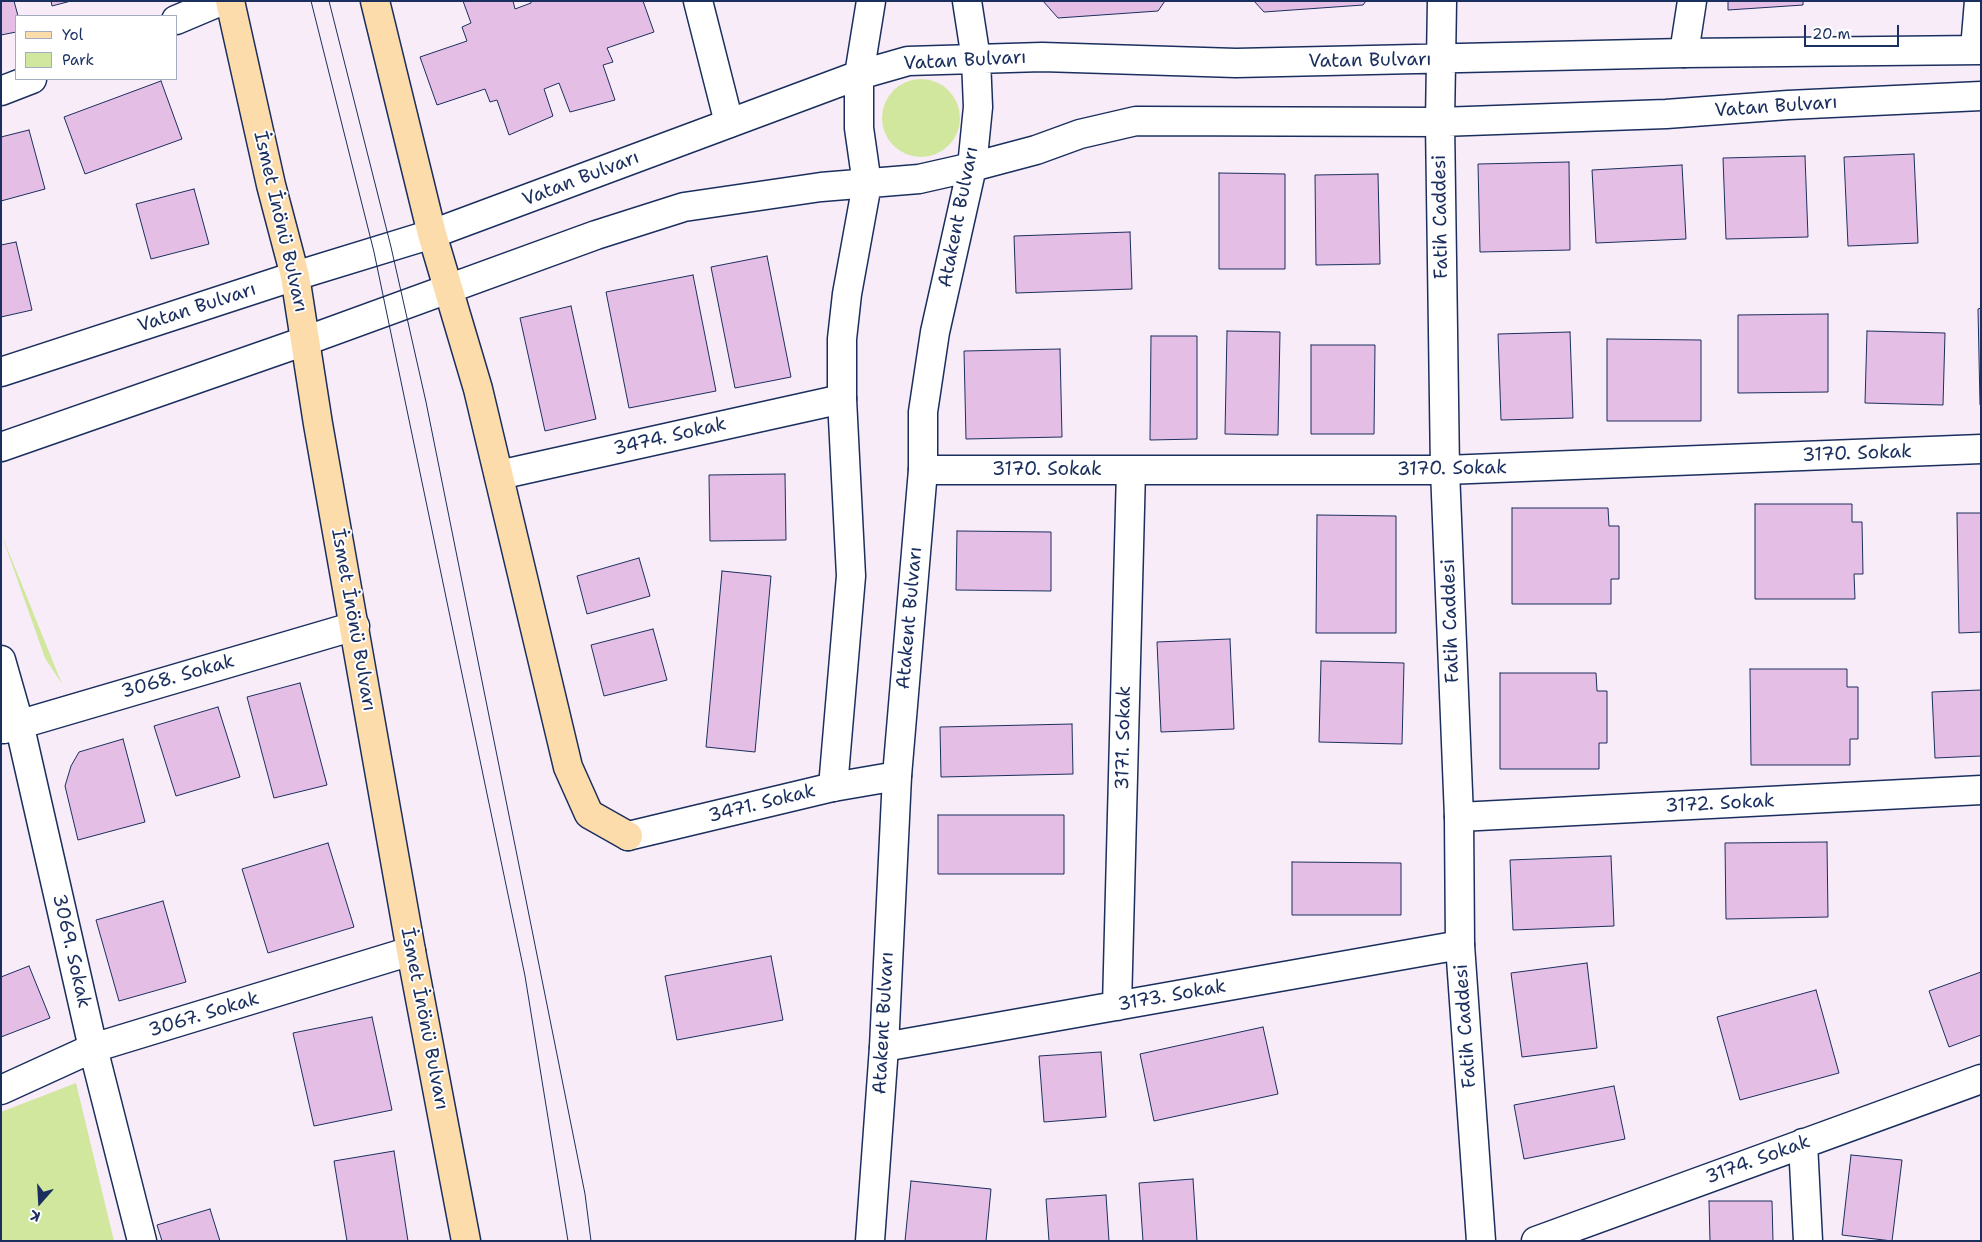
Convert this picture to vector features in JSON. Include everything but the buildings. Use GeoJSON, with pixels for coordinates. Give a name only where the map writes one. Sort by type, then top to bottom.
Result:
{"type":"FeatureCollection","features":[{"type":"Feature","properties":{"kind":"main road","name":"İsmet İnönü Bulvarı"},"geometry":{"type":"LineString","coordinates":[[230,1],[295,276],[410,952],[466,1241]]}},
{"type":"Feature","properties":{"kind":"main road"},"geometry":{"type":"LineString","coordinates":[[374,1],[432,234],[478,389],[568,767],[589,814],[628,836]]}},
{"type":"Feature","properties":{"kind":"street"},"geometry":{"type":"LineString","coordinates":[[178,19],[221,1]]}},
{"type":"Feature","properties":{"kind":"street"},"geometry":{"type":"LineString","coordinates":[[698,1],[729,123]]}},
{"type":"Feature","properties":{"kind":"street"},"geometry":{"type":"LineString","coordinates":[[833,787],[851,576],[842,398],[842,339],[847,294],[867,184],[859,128],[859,75],[871,1]]}},
{"type":"Feature","properties":{"kind":"street","name":"Atakent Bulvarı"},"geometry":{"type":"LineString","coordinates":[[870,1241],[884,1047],[897,776],[923,470],[923,412],[935,332],[972,168],[978,107],[976,59],[967,1]]}},
{"type":"Feature","properties":{"kind":"street","name":"Fatih Caddesi"},"geometry":{"type":"LineString","coordinates":[[1442,1],[1440,122],[1445,470],[1459,818],[1460,944],[1481,1241]]}},
{"type":"Feature","properties":{"kind":"street"},"geometry":{"type":"LineString","coordinates":[[1684,53],[1692,1]]}},
{"type":"Feature","properties":{"kind":"street"},"geometry":{"type":"LineString","coordinates":[[1978,49],[1979,1]]}},
{"type":"Feature","properties":{"kind":"street","name":"Vatan Bulvarı"},"geometry":{"type":"LineString","coordinates":[[1,372],[295,276],[432,234],[859,75],[908,61],[1042,58],[1236,63],[1441,60],[1684,53],[1978,49]]}},
{"type":"Feature","properties":{"kind":"street"},"geometry":{"type":"LineString","coordinates":[[1,92],[30,80]]}},
{"type":"Feature","properties":{"kind":"street","name":"Vatan Bulvarı"},"geometry":{"type":"LineString","coordinates":[[1,447],[449,290],[596,235],[684,207],[822,188],[919,179],[972,168],[1036,150],[1080,134],[1136,121],[1440,122],[1666,114],[1788,105],[1981,96]]}},
{"type":"Feature","properties":{"kind":"street","name":"3474. Sokak"},"geometry":{"type":"LineString","coordinates":[[499,475],[842,398]]}},
{"type":"Feature","properties":{"kind":"street","name":"3170. Sokak"},"geometry":{"type":"LineString","coordinates":[[923,470],[1445,470],[1981,449]]}},
{"type":"Feature","properties":{"kind":"street","name":"3171. Sokak"},"geometry":{"type":"LineString","coordinates":[[1117,1006],[1131,470]]}},
{"type":"Feature","properties":{"kind":"street","name":"3068. Sokak"},"geometry":{"type":"LineString","coordinates":[[10,726],[355,626]]}},
{"type":"Feature","properties":{"kind":"street","name":"3069. Sokak"},"geometry":{"type":"LineString","coordinates":[[1,660],[10,726],[142,1241]]}},
{"type":"Feature","properties":{"kind":"street","name":"3471. Sokak"},"geometry":{"type":"LineString","coordinates":[[628,836],[833,787],[897,776]]}},
{"type":"Feature","properties":{"kind":"street","name":"3172. Sokak"},"geometry":{"type":"LineString","coordinates":[[1459,818],[1981,790]]}},
{"type":"Feature","properties":{"kind":"street","name":"3173. Sokak"},"geometry":{"type":"LineString","coordinates":[[884,1047],[1460,944]]}},
{"type":"Feature","properties":{"kind":"street","name":"3067. Sokak"},"geometry":{"type":"LineString","coordinates":[[1,1090],[93,1048],[410,952]]}},
{"type":"Feature","properties":{"kind":"street","name":"3174. Sokak"},"geometry":{"type":"LineString","coordinates":[[1536,1241],[1981,1079]]}},
{"type":"Feature","properties":{"kind":"street"},"geometry":{"type":"LineString","coordinates":[[1803,1143],[1808,1241]]}},
{"type":"Feature","properties":{"kind":"green space"},"geometry":{"type":"Polygon","coordinates":[[[921,79],[936,82],[949,90],[957,103],[960,118],[957,133],[949,146],[936,154],[921,157],[906,154],[893,146],[885,133],[882,118],[885,103],[893,90],[906,82],[921,79]]]}},
{"type":"Feature","properties":{"kind":"green space"},"geometry":{"type":"Polygon","coordinates":[[[1,533],[62,684],[45,658],[1,533]]]}},
{"type":"Feature","properties":{"kind":"green space"},"geometry":{"type":"Polygon","coordinates":[[[76,1083],[114,1241],[1,1241],[1,1112],[76,1083]]]}},
{"type":"Feature","properties":{"kind":"tram line"},"geometry":{"type":"LineString","coordinates":[[311,1],[374,252],[525,976],[568,1241]]}},
{"type":"Feature","properties":{"kind":"tram line"},"geometry":{"type":"LineString","coordinates":[[329,1],[391,247],[426,402],[585,1194],[591,1241]]}}]}
